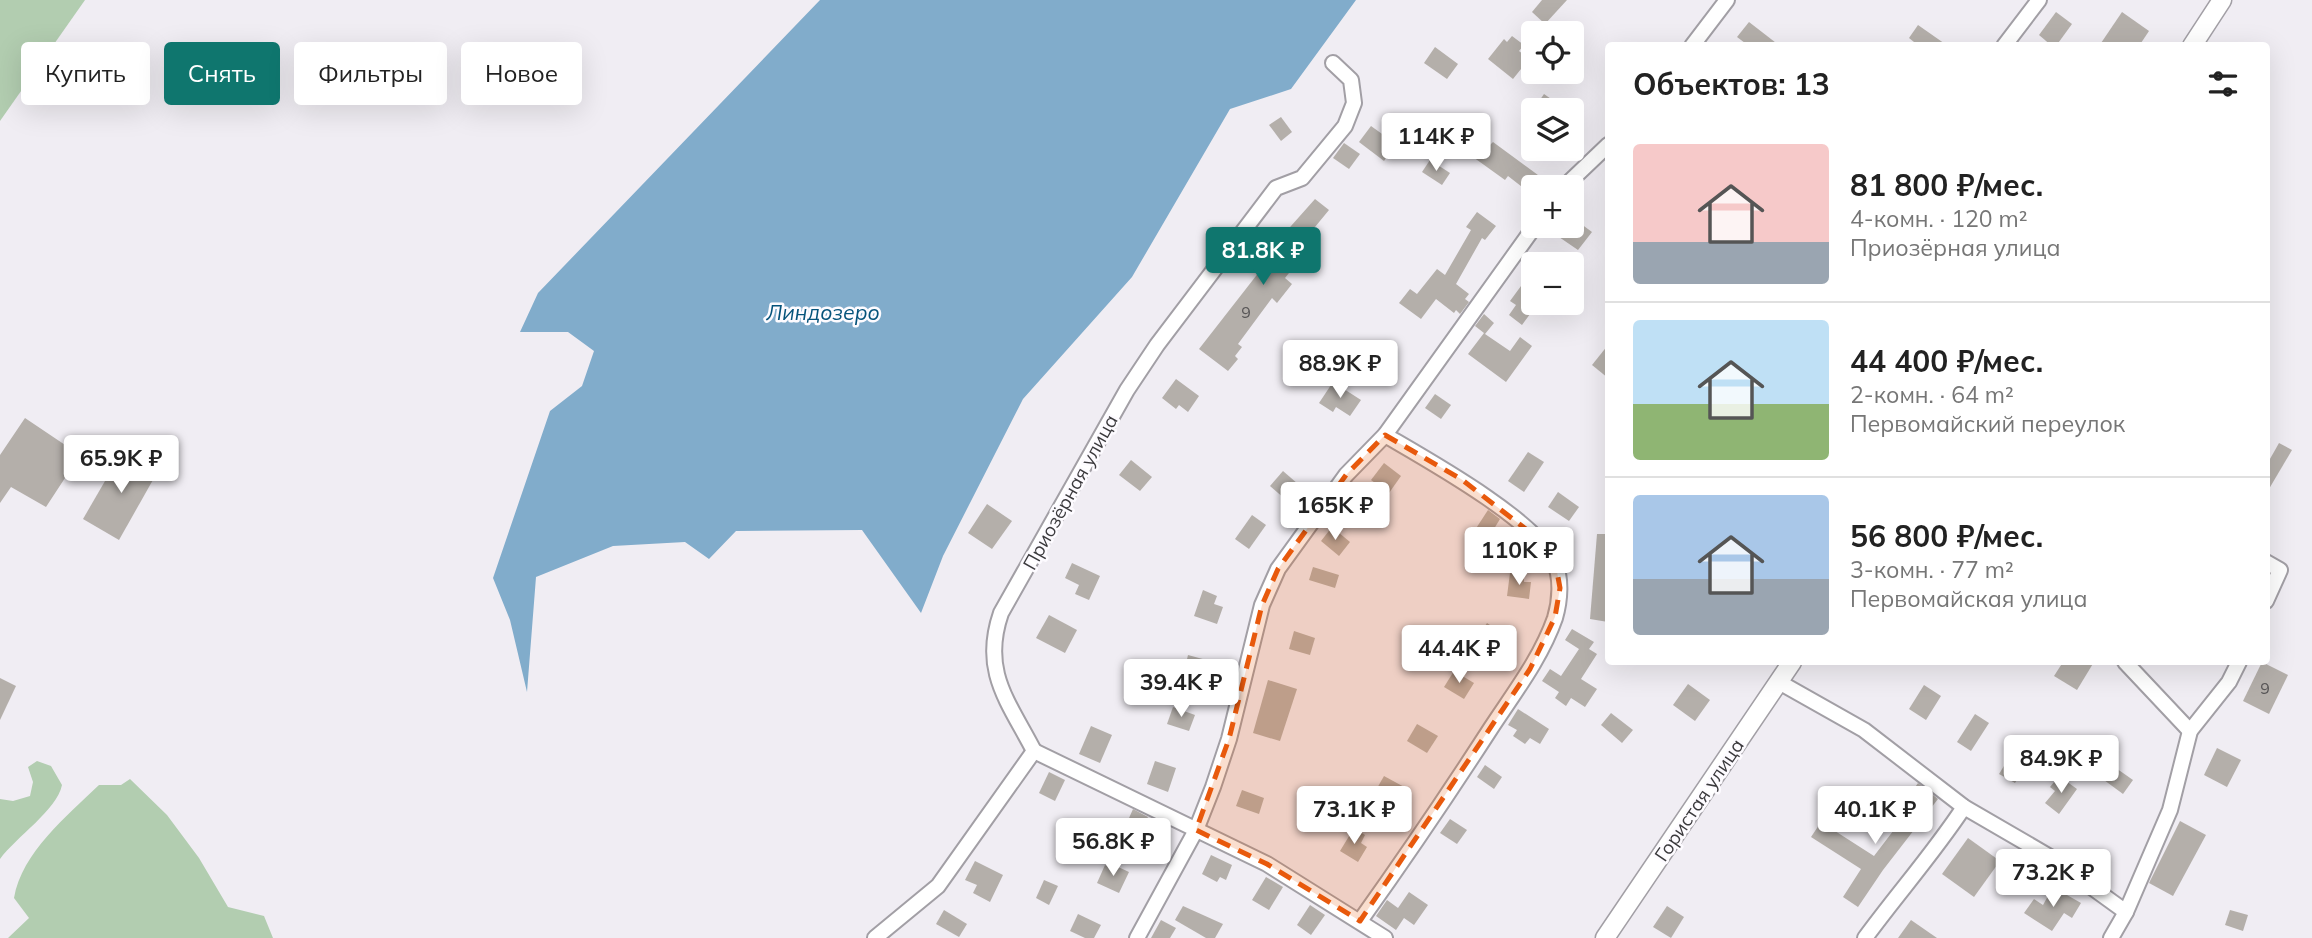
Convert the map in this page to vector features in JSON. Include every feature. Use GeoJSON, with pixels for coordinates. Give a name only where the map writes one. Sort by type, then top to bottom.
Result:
{"type":"FeatureCollection","features":[{"type":"Feature","properties":{"kind":"street"},"geometry":{"type":"LineString","coordinates":[[1695,42],[1727,0]]}},
{"type":"Feature","properties":{"kind":"street"},"geometry":{"type":"LineString","coordinates":[[2007,42],[2039,0]]}},
{"type":"Feature","properties":{"kind":"street"},"geometry":{"type":"LineString","coordinates":[[2195,42],[2222,0]]}},
{"type":"Feature","properties":{"kind":"street","name":"Приозёрная улица"},"geometry":{"type":"LineString","coordinates":[[1034,751],[994,667],[993,638],[1001,613],[1127,390],[1157,345],[1276,188],[1302,178],[1345,126],[1354,103],[1350,80],[1333,63]]}},
{"type":"Feature","properties":{"kind":"street"},"geometry":{"type":"LineString","coordinates":[[1577,175],[1605,148]]}},
{"type":"Feature","properties":{"kind":"street"},"geometry":{"type":"LineString","coordinates":[[1137,938],[1196,830],[1229,739],[1262,605],[1278,569],[1346,475],[1385,435],[1526,238]]}},
{"type":"Feature","properties":{"kind":"street"},"geometry":{"type":"LineString","coordinates":[[1360,922],[1424,832],[1530,669],[1555,617],[1560,589],[1555,561],[1540,540],[1461,480],[1385,435]]}},
{"type":"Feature","properties":{"kind":"street"},"geometry":{"type":"LineString","coordinates":[[2270,564],[2280,570],[2270,592]]}},
{"type":"Feature","properties":{"kind":"street","name":"Гористая улица"},"geometry":{"type":"LineString","coordinates":[[1605,938],[1790,665]]}},
{"type":"Feature","properties":{"kind":"street"},"geometry":{"type":"LineString","coordinates":[[2128,665],[2190,731]]}},
{"type":"Feature","properties":{"kind":"street"},"geometry":{"type":"LineString","coordinates":[[2111,938],[2126,912],[2170,810],[2190,731],[2229,682],[2238,665]]}},
{"type":"Feature","properties":{"kind":"street"},"geometry":{"type":"LineString","coordinates":[[1779,682],[1864,730],[1965,807],[2050,857],[2126,912]]}},
{"type":"Feature","properties":{"kind":"street"},"geometry":{"type":"LineString","coordinates":[[875,938],[938,886],[1034,751],[1267,864],[1385,938]]}},
{"type":"Feature","properties":{"kind":"street"},"geometry":{"type":"LineString","coordinates":[[1865,938],[1903,885],[1918,873],[1938,847],[1965,807]]}},
{"type":"Feature","properties":{"kind":"highlighted area"},"geometry":{"type":"Polygon","coordinates":[[[1385,435],[1461,479],[1540,540],[1555,561],[1560,588],[1555,617],[1530,669],[1360,921],[1267,864],[1196,830],[1229,739],[1262,605],[1278,569],[1346,475],[1385,435]]]}},
{"type":"Feature","properties":{"kind":"green space"},"geometry":{"type":"Polygon","coordinates":[[[0,0],[85,0],[55,42],[21,42],[21,91],[0,121],[0,0]]]}},
{"type":"Feature","properties":{"kind":"green space"},"geometry":{"type":"Polygon","coordinates":[[[37,761],[51,766],[62,785],[59,794],[44,814],[0,859],[0,799],[13,801],[30,796],[33,782],[28,767],[37,761]]]}},
{"type":"Feature","properties":{"kind":"green space"},"geometry":{"type":"Polygon","coordinates":[[[130,779],[167,815],[199,858],[228,907],[264,916],[273,938],[8,938],[29,918],[14,898],[26,865],[36,850],[60,822],[99,785],[121,785],[130,779]]]}},
{"type":"Feature","properties":{"kind":"water","name":"Линдозеро"},"geometry":{"type":"Polygon","coordinates":[[[820,0],[1356,0],[1291,89],[1230,109],[1132,277],[1023,399],[943,556],[921,613],[862,530],[736,531],[709,559],[685,542],[613,546],[536,577],[527,692],[510,620],[493,578],[550,411],[582,386],[594,351],[568,332],[520,332],[538,293],[820,0]]]}},
{"type":"Feature","properties":{"kind":"building"},"geometry":{"type":"Polygon","coordinates":[[[1542,0],[1567,0],[1548,21],[1542,21],[1532,12],[1542,0]]]}},
{"type":"Feature","properties":{"kind":"building"},"geometry":{"type":"Polygon","coordinates":[[[2056,12],[2072,24],[2059,42],[2047,42],[2039,35],[2056,12]]]}},
{"type":"Feature","properties":{"kind":"building"},"geometry":{"type":"Polygon","coordinates":[[[2122,12],[2149,31],[2142,42],[2102,42],[2122,12]]]}},
{"type":"Feature","properties":{"kind":"building"},"geometry":{"type":"Polygon","coordinates":[[[1749,22],[1775,42],[1744,42],[1737,37],[1749,22]]]}},
{"type":"Feature","properties":{"kind":"building"},"geometry":{"type":"Polygon","coordinates":[[[1918,25],[1942,42],[1914,42],[1909,38],[1918,25]]]}},
{"type":"Feature","properties":{"kind":"building"},"geometry":{"type":"Polygon","coordinates":[[[1512,36],[1521,43],[1521,69],[1513,79],[1488,59],[1504,39],[1507,42],[1512,36]]]}},
{"type":"Feature","properties":{"kind":"building"},"geometry":{"type":"Polygon","coordinates":[[[1435,47],[1458,64],[1447,79],[1424,63],[1435,47]]]}},
{"type":"Feature","properties":{"kind":"building"},"geometry":{"type":"Polygon","coordinates":[[[1281,117],[1292,132],[1281,141],[1269,125],[1281,117]]]}},
{"type":"Feature","properties":{"kind":"building"},"geometry":{"type":"Polygon","coordinates":[[[1371,126],[1396,144],[1384,161],[1359,142],[1371,126]]]}},
{"type":"Feature","properties":{"kind":"building"},"geometry":{"type":"Polygon","coordinates":[[[1484,142],[1489,146],[1493,142],[1538,175],[1521,175],[1521,186],[1508,176],[1505,180],[1473,157],[1484,142]]]}},
{"type":"Feature","properties":{"kind":"building"},"geometry":{"type":"Polygon","coordinates":[[[1344,143],[1360,154],[1349,169],[1333,158],[1344,143]]]}},
{"type":"Feature","properties":{"kind":"building"},"geometry":{"type":"Polygon","coordinates":[[[1430,160],[1450,173],[1442,185],[1422,172],[1430,160]]]}},
{"type":"Feature","properties":{"kind":"building"},"geometry":{"type":"Polygon","coordinates":[[[1315,199],[1329,210],[1301,244],[1308,249],[1285,278],[1292,284],[1277,303],[1272,298],[1238,344],[1242,347],[1235,356],[1238,359],[1228,371],[1199,349],[1270,258],[1254,243],[1263,234],[1275,244],[1315,199]]]}},
{"type":"Feature","properties":{"kind":"building"},"geometry":{"type":"Polygon","coordinates":[[[1477,212],[1496,226],[1485,240],[1482,238],[1456,284],[1469,294],[1465,299],[1469,302],[1460,314],[1456,310],[1454,313],[1436,299],[1421,319],[1399,303],[1410,289],[1417,294],[1437,269],[1445,275],[1471,230],[1466,227],[1477,212]]]}},
{"type":"Feature","properties":{"kind":"building"},"geometry":{"type":"Polygon","coordinates":[[[1584,226],[1592,232],[1578,250],[1560,238],[1584,238],[1584,226]]]}},
{"type":"Feature","properties":{"kind":"building"},"geometry":{"type":"Polygon","coordinates":[[[1521,286],[1521,315],[1529,315],[1522,325],[1509,315],[1516,305],[1510,301],[1521,286]]]}},
{"type":"Feature","properties":{"kind":"building"},"geometry":{"type":"Polygon","coordinates":[[[1484,314],[1494,323],[1485,334],[1510,351],[1520,337],[1532,346],[1506,382],[1468,354],[1484,333],[1475,326],[1484,314]]]}},
{"type":"Feature","properties":{"kind":"building"},"geometry":{"type":"Polygon","coordinates":[[[1364,340],[1389,358],[1377,375],[1351,357],[1364,340]]]}},
{"type":"Feature","properties":{"kind":"building"},"geometry":{"type":"Polygon","coordinates":[[[1605,349],[1605,376],[1592,365],[1605,349]]]}},
{"type":"Feature","properties":{"kind":"building"},"geometry":{"type":"Polygon","coordinates":[[[1176,379],[1199,396],[1188,412],[1179,405],[1176,409],[1162,398],[1176,379]]]}},
{"type":"Feature","properties":{"kind":"building"},"geometry":{"type":"Polygon","coordinates":[[[1333,382],[1361,400],[1350,416],[1336,407],[1333,412],[1319,403],[1333,382]]]}},
{"type":"Feature","properties":{"kind":"building"},"geometry":{"type":"Polygon","coordinates":[[[1435,394],[1451,405],[1441,419],[1425,408],[1435,394]]]}},
{"type":"Feature","properties":{"kind":"building"},"geometry":{"type":"Polygon","coordinates":[[[25,418],[80,455],[46,507],[11,487],[0,503],[0,455],[25,418]]]}},
{"type":"Feature","properties":{"kind":"building"},"geometry":{"type":"Polygon","coordinates":[[[2279,443],[2292,450],[2270,487],[2270,459],[2279,443]]]}},
{"type":"Feature","properties":{"kind":"building"},"geometry":{"type":"Polygon","coordinates":[[[123,450],[158,471],[119,540],[83,519],[123,450]]]}},
{"type":"Feature","properties":{"kind":"building"},"geometry":{"type":"Polygon","coordinates":[[[1528,452],[1544,462],[1524,492],[1508,481],[1528,452]]]}},
{"type":"Feature","properties":{"kind":"building"},"geometry":{"type":"Polygon","coordinates":[[[1131,460],[1152,477],[1140,491],[1119,475],[1131,460]]]}},
{"type":"Feature","properties":{"kind":"building"},"geometry":{"type":"Polygon","coordinates":[[[1384,463],[1401,476],[1389,493],[1371,480],[1384,463]]]}},
{"type":"Feature","properties":{"kind":"building"},"geometry":{"type":"Polygon","coordinates":[[[1283,471],[1298,484],[1285,499],[1270,486],[1283,471]]]}},
{"type":"Feature","properties":{"kind":"building"},"geometry":{"type":"Polygon","coordinates":[[[1558,492],[1579,507],[1569,521],[1548,507],[1558,492]]]}},
{"type":"Feature","properties":{"kind":"building"},"geometry":{"type":"Polygon","coordinates":[[[987,504],[1012,521],[992,549],[968,533],[987,504]]]}},
{"type":"Feature","properties":{"kind":"building"},"geometry":{"type":"Polygon","coordinates":[[[1488,510],[1500,519],[1486,542],[1473,533],[1488,510]]]}},
{"type":"Feature","properties":{"kind":"building"},"geometry":{"type":"Polygon","coordinates":[[[1252,515],[1266,525],[1249,549],[1235,539],[1252,515]]]}},
{"type":"Feature","properties":{"kind":"building"},"geometry":{"type":"Polygon","coordinates":[[[1332,527],[1350,542],[1339,556],[1321,541],[1332,527]]]}},
{"type":"Feature","properties":{"kind":"building"},"geometry":{"type":"Polygon","coordinates":[[[1597,534],[1605,534],[1605,622],[1590,619],[1597,534]]]}},
{"type":"Feature","properties":{"kind":"building"},"geometry":{"type":"Polygon","coordinates":[[[1072,563],[1100,576],[1089,600],[1075,594],[1079,585],[1065,578],[1072,563]]]}},
{"type":"Feature","properties":{"kind":"building"},"geometry":{"type":"Polygon","coordinates":[[[1313,567],[1339,575],[1335,588],[1309,580],[1313,567]]]}},
{"type":"Feature","properties":{"kind":"building"},"geometry":{"type":"Polygon","coordinates":[[[1510,573],[1524,575],[1524,582],[1531,582],[1529,599],[1507,596],[1510,573]]]}},
{"type":"Feature","properties":{"kind":"building"},"geometry":{"type":"Polygon","coordinates":[[[1203,590],[1217,596],[1214,604],[1223,607],[1217,624],[1194,616],[1203,590]]]}},
{"type":"Feature","properties":{"kind":"building"},"geometry":{"type":"Polygon","coordinates":[[[1049,615],[1077,630],[1065,653],[1036,638],[1049,615]]]}},
{"type":"Feature","properties":{"kind":"building"},"geometry":{"type":"Polygon","coordinates":[[[1487,623],[1506,636],[1498,649],[1478,636],[1487,623]]]}},
{"type":"Feature","properties":{"kind":"building"},"geometry":{"type":"Polygon","coordinates":[[[1572,629],[1594,642],[1589,649],[1597,654],[1581,679],[1597,689],[1585,707],[1571,698],[1566,706],[1555,698],[1559,692],[1542,681],[1550,669],[1561,676],[1579,649],[1565,640],[1572,629]]]}},
{"type":"Feature","properties":{"kind":"building"},"geometry":{"type":"Polygon","coordinates":[[[1294,631],[1315,638],[1310,655],[1289,649],[1294,631]]]}},
{"type":"Feature","properties":{"kind":"building"},"geometry":{"type":"Polygon","coordinates":[[[1188,655],[1210,661],[1206,678],[1184,672],[1188,655]]]}},
{"type":"Feature","properties":{"kind":"building"},"geometry":{"type":"Polygon","coordinates":[[[2061,665],[2092,665],[2077,690],[2054,676],[2061,665]]]}},
{"type":"Feature","properties":{"kind":"building"},"geometry":{"type":"Polygon","coordinates":[[[2261,665],[2268,665],[2288,675],[2269,714],[2243,701],[2261,665]]]}},
{"type":"Feature","properties":{"kind":"building"},"geometry":{"type":"Polygon","coordinates":[[[1454,671],[1474,683],[1464,699],[1444,687],[1454,671]]]}},
{"type":"Feature","properties":{"kind":"building"},"geometry":{"type":"Polygon","coordinates":[[[0,678],[16,686],[0,720],[0,678]]]}},
{"type":"Feature","properties":{"kind":"building"},"geometry":{"type":"Polygon","coordinates":[[[1268,680],[1297,689],[1280,741],[1253,733],[1268,680]]]}},
{"type":"Feature","properties":{"kind":"building"},"geometry":{"type":"Polygon","coordinates":[[[1688,684],[1710,700],[1695,721],[1673,705],[1688,684]]]}},
{"type":"Feature","properties":{"kind":"building"},"geometry":{"type":"Polygon","coordinates":[[[1924,685],[1941,696],[1926,720],[1909,709],[1924,685]]]}},
{"type":"Feature","properties":{"kind":"building"},"geometry":{"type":"Polygon","coordinates":[[[1173,707],[1195,715],[1189,731],[1167,724],[1173,707]]]}},
{"type":"Feature","properties":{"kind":"building"},"geometry":{"type":"Polygon","coordinates":[[[1518,709],[1549,729],[1540,744],[1530,738],[1525,744],[1513,736],[1517,730],[1508,725],[1518,709]]]}},
{"type":"Feature","properties":{"kind":"building"},"geometry":{"type":"Polygon","coordinates":[[[1611,713],[1633,730],[1622,743],[1601,725],[1611,713]]]}},
{"type":"Feature","properties":{"kind":"building"},"geometry":{"type":"Polygon","coordinates":[[[1975,714],[1989,723],[1971,751],[1957,742],[1975,714]]]}},
{"type":"Feature","properties":{"kind":"building"},"geometry":{"type":"Polygon","coordinates":[[[1417,724],[1438,736],[1427,753],[1407,741],[1417,724]]]}},
{"type":"Feature","properties":{"kind":"building"},"geometry":{"type":"Polygon","coordinates":[[[1091,726],[1112,735],[1100,763],[1079,754],[1091,726]]]}},
{"type":"Feature","properties":{"kind":"building"},"geometry":{"type":"Polygon","coordinates":[[[2217,748],[2241,760],[2227,787],[2204,775],[2217,748]]]}},
{"type":"Feature","properties":{"kind":"building"},"geometry":{"type":"Polygon","coordinates":[[[2012,753],[2028,763],[2015,783],[1999,774],[2012,753]]]}},
{"type":"Feature","properties":{"kind":"building"},"geometry":{"type":"Polygon","coordinates":[[[1155,761],[1176,768],[1168,792],[1147,784],[1155,761]]]}},
{"type":"Feature","properties":{"kind":"building"},"geometry":{"type":"Polygon","coordinates":[[[1485,765],[1502,777],[1494,789],[1477,777],[1485,765]]]}},
{"type":"Feature","properties":{"kind":"building"},"geometry":{"type":"Polygon","coordinates":[[[2113,766],[2133,780],[2123,794],[2104,780],[2113,766]]]}},
{"type":"Feature","properties":{"kind":"building"},"geometry":{"type":"Polygon","coordinates":[[[1049,772],[1065,780],[1055,801],[1039,793],[1049,772]]]}},
{"type":"Feature","properties":{"kind":"building"},"geometry":{"type":"Polygon","coordinates":[[[1384,776],[1406,788],[1397,802],[1376,790],[1384,776]]]}},
{"type":"Feature","properties":{"kind":"building"},"geometry":{"type":"Polygon","coordinates":[[[2059,776],[2077,789],[2059,814],[2045,803],[2055,791],[2050,787],[2059,776]]]}},
{"type":"Feature","properties":{"kind":"building"},"geometry":{"type":"Polygon","coordinates":[[[1918,783],[1938,799],[1858,907],[1843,897],[1861,869],[1811,837],[1821,822],[1874,856],[1916,801],[1909,796],[1918,783]]]}},
{"type":"Feature","properties":{"kind":"building"},"geometry":{"type":"Polygon","coordinates":[[[1242,790],[1264,798],[1259,814],[1236,806],[1242,790]]]}},
{"type":"Feature","properties":{"kind":"building"},"geometry":{"type":"Polygon","coordinates":[[[1133,809],[1148,817],[1145,823],[1152,826],[1144,843],[1122,834],[1133,809]]]}},
{"type":"Feature","properties":{"kind":"building"},"geometry":{"type":"Polygon","coordinates":[[[1450,819],[1467,830],[1457,844],[1440,833],[1450,819]]]}},
{"type":"Feature","properties":{"kind":"building"},"geometry":{"type":"Polygon","coordinates":[[[2180,821],[2206,835],[2173,896],[2149,883],[2180,821]]]}},
{"type":"Feature","properties":{"kind":"building"},"geometry":{"type":"Polygon","coordinates":[[[1354,828],[1365,835],[1361,843],[1367,847],[1358,862],[1340,851],[1354,828]]]}},
{"type":"Feature","properties":{"kind":"building"},"geometry":{"type":"Polygon","coordinates":[[[1968,838],[2000,861],[1974,897],[1942,874],[1968,838]]]}},
{"type":"Feature","properties":{"kind":"building"},"geometry":{"type":"Polygon","coordinates":[[[1211,855],[1232,865],[1226,880],[1220,877],[1217,882],[1202,874],[1211,855]]]}},
{"type":"Feature","properties":{"kind":"building"},"geometry":{"type":"Polygon","coordinates":[[[975,861],[1003,875],[990,902],[973,893],[977,885],[965,880],[975,861]]]}},
{"type":"Feature","properties":{"kind":"building"},"geometry":{"type":"Polygon","coordinates":[[[1105,865],[1114,870],[1116,866],[1129,872],[1119,893],[1097,883],[1105,865]]]}},
{"type":"Feature","properties":{"kind":"building"},"geometry":{"type":"Polygon","coordinates":[[[1266,877],[1283,887],[1269,910],[1252,900],[1266,877]]]}},
{"type":"Feature","properties":{"kind":"building"},"geometry":{"type":"Polygon","coordinates":[[[1044,880],[1058,886],[1049,905],[1036,898],[1044,880]]]}},
{"type":"Feature","properties":{"kind":"building"},"geometry":{"type":"Polygon","coordinates":[[[2053,887],[2081,903],[2072,918],[2064,913],[2052,931],[2024,913],[2034,899],[2043,905],[2053,887]]]}},
{"type":"Feature","properties":{"kind":"building"},"geometry":{"type":"Polygon","coordinates":[[[1409,892],[1428,905],[1414,925],[1404,918],[1396,930],[1376,916],[1387,900],[1398,908],[1409,892]]]}},
{"type":"Feature","properties":{"kind":"building"},"geometry":{"type":"Polygon","coordinates":[[[1310,905],[1325,915],[1311,935],[1297,925],[1310,905]]]}},
{"type":"Feature","properties":{"kind":"building"},"geometry":{"type":"Polygon","coordinates":[[[1183,906],[1223,924],[1215,938],[1206,938],[1175,920],[1183,906]]]}},
{"type":"Feature","properties":{"kind":"building"},"geometry":{"type":"Polygon","coordinates":[[[1667,906],[1684,917],[1671,938],[1653,927],[1667,906]]]}},
{"type":"Feature","properties":{"kind":"building"},"geometry":{"type":"Polygon","coordinates":[[[944,910],[967,924],[959,937],[936,924],[944,910]]]}},
{"type":"Feature","properties":{"kind":"building"},"geometry":{"type":"Polygon","coordinates":[[[2230,910],[2248,915],[2243,931],[2225,925],[2230,910]]]}},
{"type":"Feature","properties":{"kind":"building"},"geometry":{"type":"Polygon","coordinates":[[[1078,914],[1101,925],[1094,938],[1085,938],[1070,931],[1078,914]]]}},
{"type":"Feature","properties":{"kind":"building"},"geometry":{"type":"Polygon","coordinates":[[[1161,920],[1176,928],[1170,938],[1151,938],[1161,920]]]}},
{"type":"Feature","properties":{"kind":"building"},"geometry":{"type":"Polygon","coordinates":[[[1911,920],[1937,938],[1898,938],[1911,920]]]}}]}
